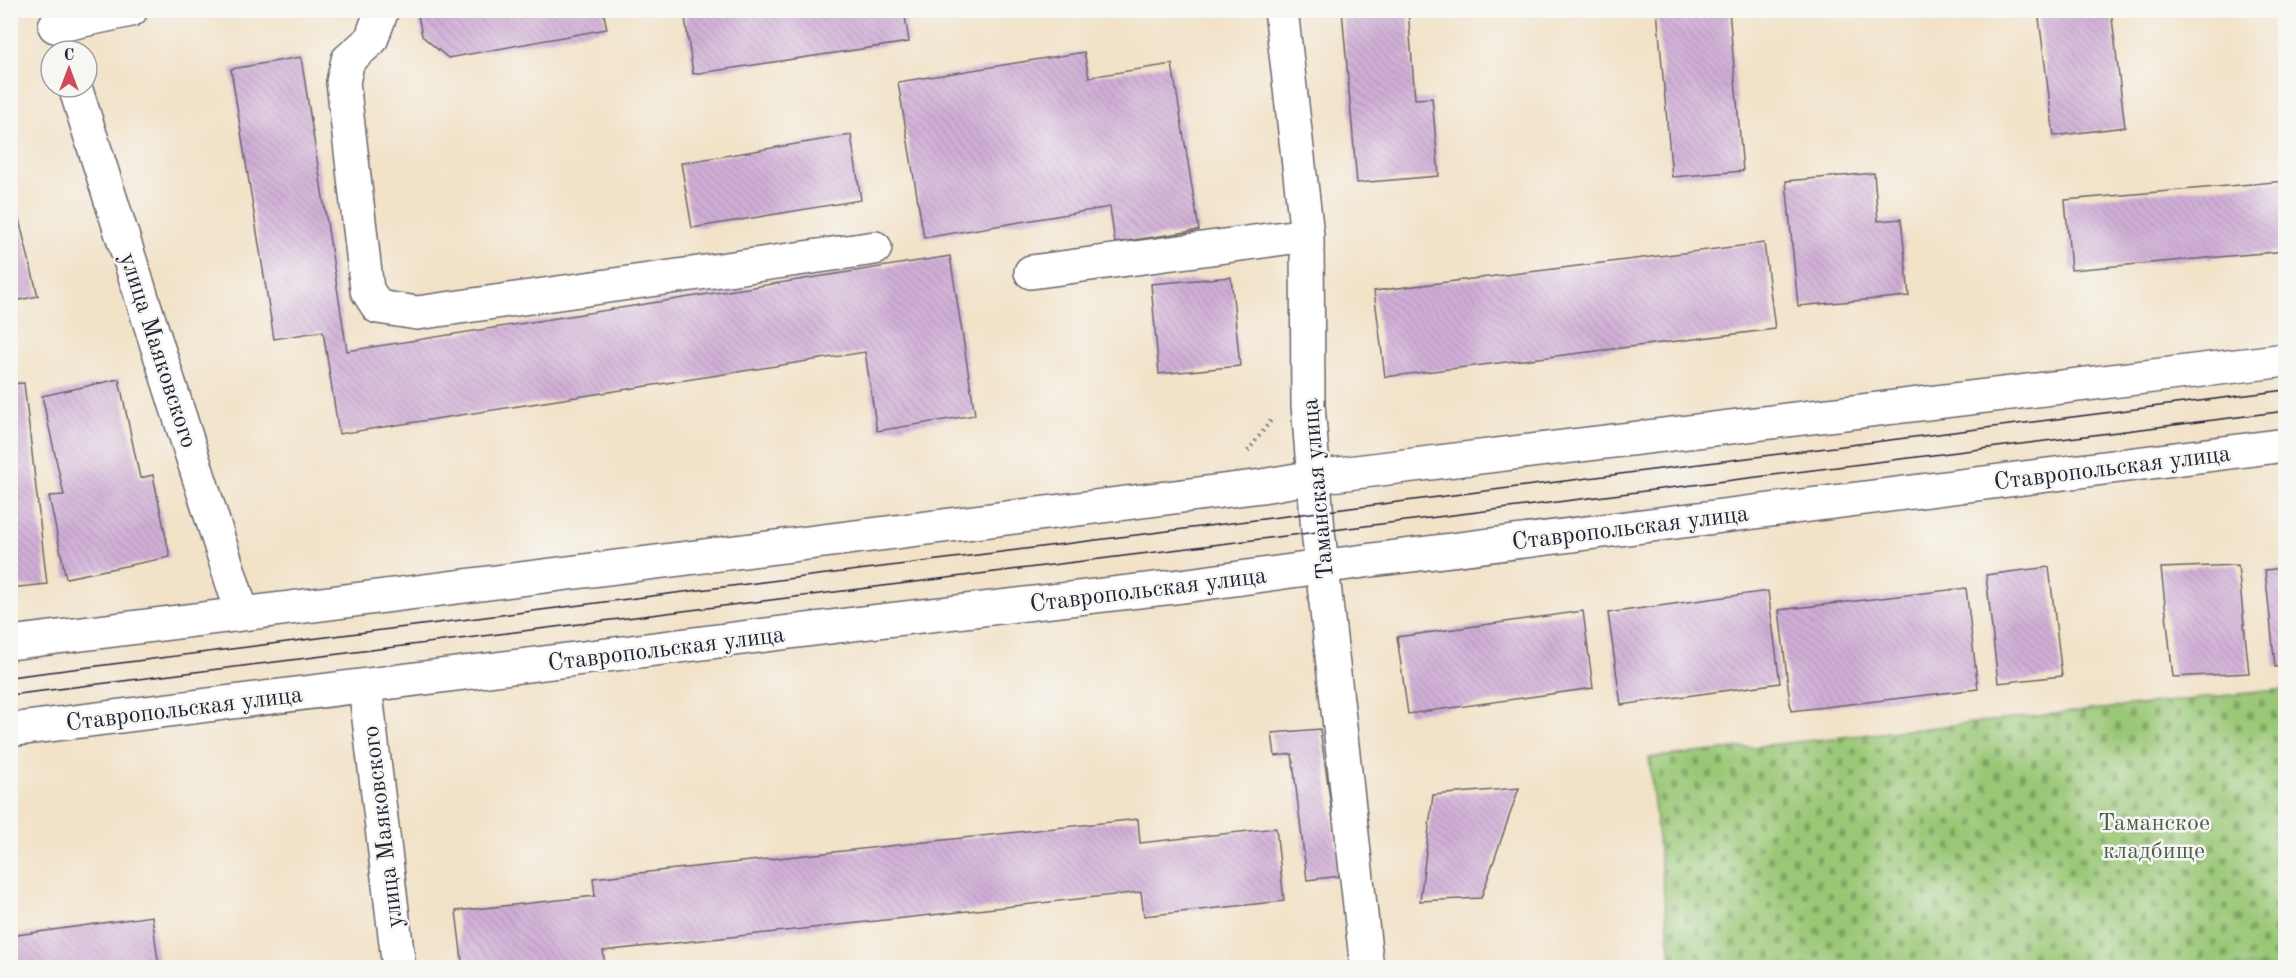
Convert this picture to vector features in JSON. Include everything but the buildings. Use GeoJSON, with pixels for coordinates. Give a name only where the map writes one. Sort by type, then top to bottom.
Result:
{"type":"FeatureCollection","features":[{"type":"Feature","properties":{"kind":"main road"},"geometry":{"type":"LineString","coordinates":[[56,29],[131,10]]}},
{"type":"Feature","properties":{"kind":"main road"},"geometry":{"type":"LineString","coordinates":[[382,10],[371,40],[348,60],[343,82],[367,290],[378,307],[417,313],[875,248]]}},
{"type":"Feature","properties":{"kind":"main road","name":"Таманская улица"},"geometry":{"type":"LineString","coordinates":[[1281,10],[1307,235],[1308,405],[1314,477],[1367,968]]}},
{"type":"Feature","properties":{"kind":"main road","name":"улица Маяковского"},"geometry":{"type":"LineString","coordinates":[[79,99],[242,613]]}},
{"type":"Feature","properties":{"kind":"main road"},"geometry":{"type":"LineString","coordinates":[[1031,272],[1307,235]]}},
{"type":"Feature","properties":{"kind":"main road"},"geometry":{"type":"LineString","coordinates":[[10,643],[1314,477],[2286,360]]}},
{"type":"Feature","properties":{"kind":"main road","name":"Ставропольская улица"},"geometry":{"type":"LineString","coordinates":[[10,730],[1182,586],[1322,566],[2286,445]]}},
{"type":"Feature","properties":{"kind":"main road","name":"улица Маяковского"},"geometry":{"type":"LineString","coordinates":[[365,686],[399,968]]}},
{"type":"Feature","properties":{"kind":"path"},"geometry":{"type":"LineString","coordinates":[[1244,457],[1275,414]]}},
{"type":"Feature","properties":{"kind":"green space","name":"Таманское кладбище"},"geometry":{"type":"Polygon","coordinates":[[[2285,689],[2285,967],[1672,967],[1649,758],[2285,689]]]}},
{"type":"Feature","properties":{"kind":"tram line"},"geometry":{"type":"LineString","coordinates":[[10,677],[2286,390]]}},
{"type":"Feature","properties":{"kind":"tram line"},"geometry":{"type":"LineString","coordinates":[[10,695],[2286,411]]}}]}
